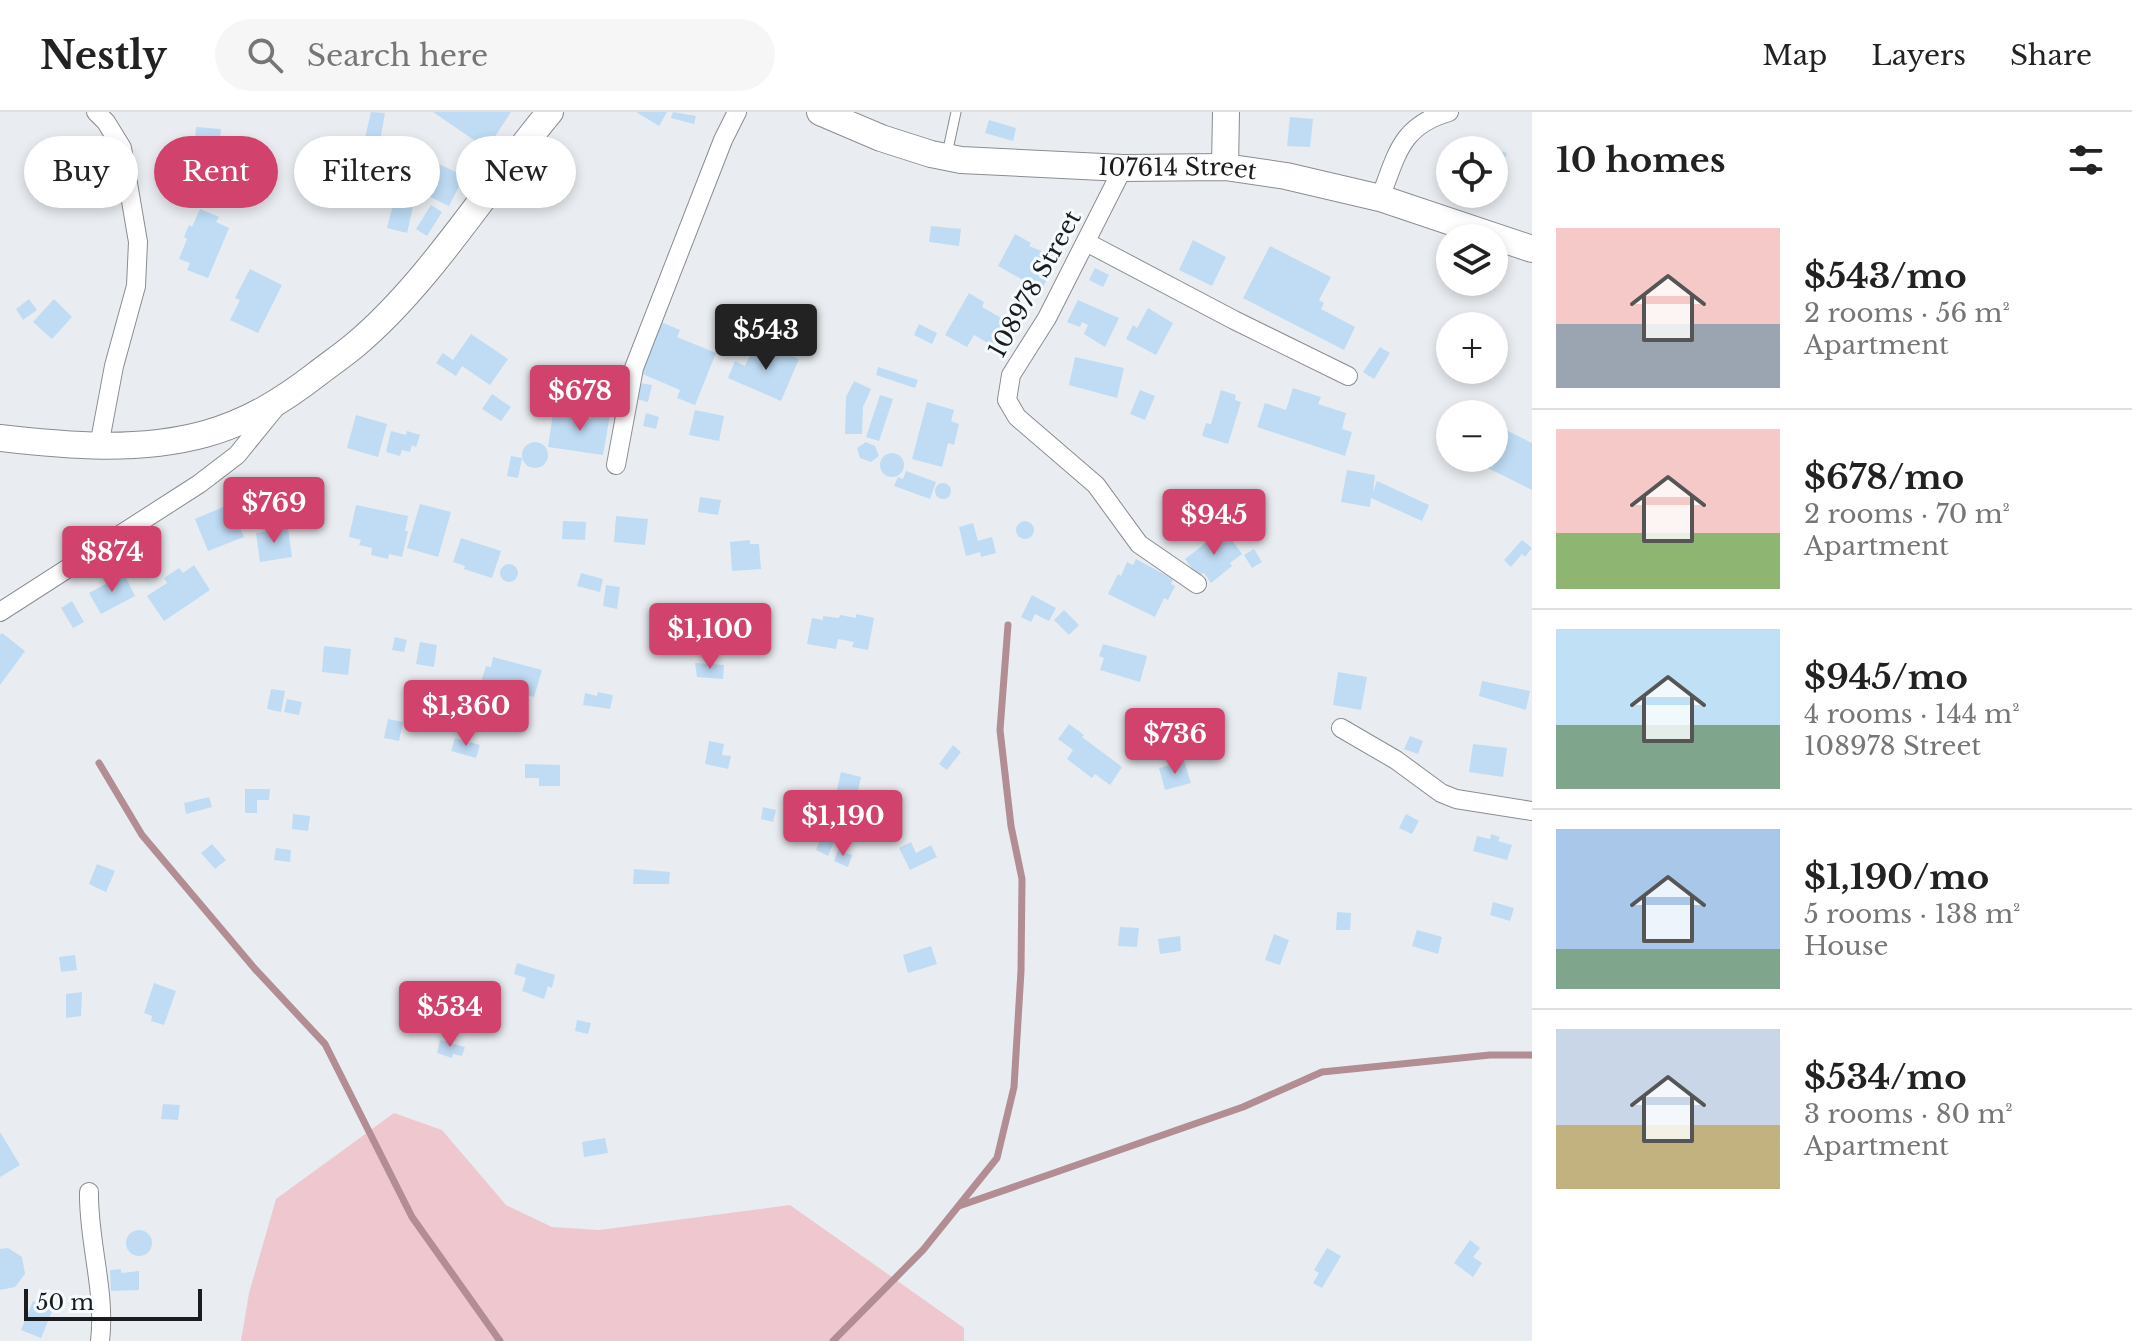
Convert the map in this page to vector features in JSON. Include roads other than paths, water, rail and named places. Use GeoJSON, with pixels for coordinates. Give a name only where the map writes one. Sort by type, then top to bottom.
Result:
{"type":"FeatureCollection","features":[{"type":"Feature","properties":{"kind":"street"},"geometry":{"type":"LineString","coordinates":[[96,112],[122,148],[138,242],[136,286],[114,366],[99,446]]}},
{"type":"Feature","properties":{"kind":"street"},"geometry":{"type":"LineString","coordinates":[[0,438],[99,446],[158,443],[203,435],[236,424],[281,402],[356,344],[394,307],[550,112]]}},
{"type":"Feature","properties":{"kind":"street"},"geometry":{"type":"LineString","coordinates":[[616,465],[634,368],[723,140],[737,112]]}},
{"type":"Feature","properties":{"kind":"street","name":"107614 Street"},"geometry":{"type":"LineString","coordinates":[[820,112],[881,138],[947,157],[1123,168],[1225,167],[1286,176],[1380,198],[1532,249]]}},
{"type":"Feature","properties":{"kind":"street"},"geometry":{"type":"LineString","coordinates":[[1225,167],[1226,112]]}},
{"type":"Feature","properties":{"kind":"street"},"geometry":{"type":"LineString","coordinates":[[1380,198],[1405,139],[1424,121],[1449,112]]}},
{"type":"Feature","properties":{"kind":"street","name":"108978 Street"},"geometry":{"type":"LineString","coordinates":[[1123,168],[1047,318],[1011,375],[1007,400],[1017,417],[1096,485],[1139,544],[1197,584]]}},
{"type":"Feature","properties":{"kind":"street"},"geometry":{"type":"LineString","coordinates":[[1086,242],[1348,376]]}},
{"type":"Feature","properties":{"kind":"street"},"geometry":{"type":"LineString","coordinates":[[0,612],[209,476],[237,455],[281,402]]}},
{"type":"Feature","properties":{"kind":"street"},"geometry":{"type":"LineString","coordinates":[[1341,728],[1396,760],[1441,793],[1456,799],[1532,811]]}},
{"type":"Feature","properties":{"kind":"street"},"geometry":{"type":"LineString","coordinates":[[89,1192],[98,1263],[100,1341]]}},
{"type":"Feature","properties":{"kind":"lane"},"geometry":{"type":"LineString","coordinates":[[947,157],[956,112]]}},
{"type":"Feature","properties":{"kind":"waterway"},"geometry":{"type":"LineString","coordinates":[[833,1341],[923,1250],[997,1158],[1014,1087],[1021,971],[1022,879],[1011,826],[1000,730],[1008,625]]}},
{"type":"Feature","properties":{"kind":"waterway"},"geometry":{"type":"LineString","coordinates":[[99,763],[142,835],[255,969],[325,1044],[412,1217],[500,1341]]}},
{"type":"Feature","properties":{"kind":"waterway"},"geometry":{"type":"LineString","coordinates":[[959,1206],[1243,1107],[1322,1072],[1490,1055],[1532,1055]]}}]}
